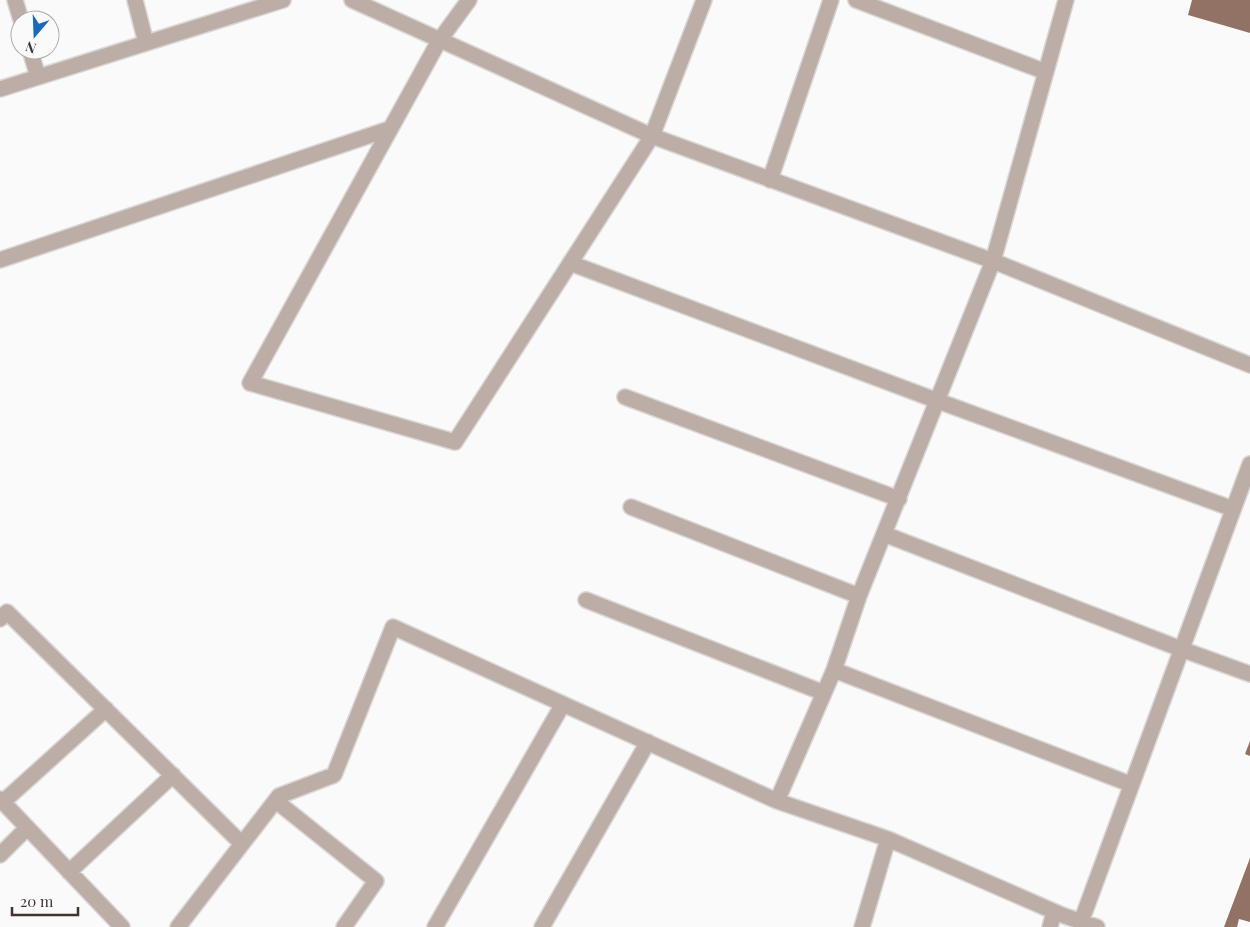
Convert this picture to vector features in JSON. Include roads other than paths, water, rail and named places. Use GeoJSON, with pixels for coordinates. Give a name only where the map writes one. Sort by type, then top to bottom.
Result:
{"type":"FeatureCollection","features":[{"type":"Feature","properties":{"kind":"street"},"geometry":{"type":"LineString","coordinates":[[134,0],[146,43]]}},
{"type":"Feature","properties":{"kind":"street"},"geometry":{"type":"LineString","coordinates":[[0,89],[283,0]]}},
{"type":"Feature","properties":{"kind":"street"},"geometry":{"type":"LineString","coordinates":[[352,0],[438,41],[652,136],[993,262],[1250,365]]}},
{"type":"Feature","properties":{"kind":"street"},"geometry":{"type":"LineString","coordinates":[[464,2],[438,41],[250,384],[455,442],[652,136],[704,0]]}},
{"type":"Feature","properties":{"kind":"street"},"geometry":{"type":"LineString","coordinates":[[770,180],[831,0]]}},
{"type":"Feature","properties":{"kind":"street"},"geometry":{"type":"LineString","coordinates":[[856,0],[1046,72]]}},
{"type":"Feature","properties":{"kind":"street"},"geometry":{"type":"LineString","coordinates":[[777,801],[834,670],[859,596],[993,262],[1066,0]]}},
{"type":"Feature","properties":{"kind":"street"},"geometry":{"type":"LineString","coordinates":[[33,60],[38,77]]}},
{"type":"Feature","properties":{"kind":"street"},"geometry":{"type":"LineString","coordinates":[[0,260],[389,129]]}},
{"type":"Feature","properties":{"kind":"street"},"geometry":{"type":"LineString","coordinates":[[570,263],[938,402],[1233,509]]}},
{"type":"Feature","properties":{"kind":"street"},"geometry":{"type":"LineString","coordinates":[[625,397],[899,499]]}},
{"type":"Feature","properties":{"kind":"street"},"geometry":{"type":"LineString","coordinates":[[1081,922],[1130,784],[1250,464]]}},
{"type":"Feature","properties":{"kind":"street"},"geometry":{"type":"LineString","coordinates":[[631,507],[859,596]]}},
{"type":"Feature","properties":{"kind":"street"},"geometry":{"type":"LineString","coordinates":[[884,534],[1250,674]]}},
{"type":"Feature","properties":{"kind":"street"},"geometry":{"type":"LineString","coordinates":[[586,600],[824,693]]}},
{"type":"Feature","properties":{"kind":"street"},"geometry":{"type":"LineString","coordinates":[[0,619],[7,612],[242,844]]}},
{"type":"Feature","properties":{"kind":"street"},"geometry":{"type":"LineString","coordinates":[[178,927],[279,796],[334,775],[393,627],[777,801],[888,839],[1054,912],[1097,927]]}},
{"type":"Feature","properties":{"kind":"street"},"geometry":{"type":"LineString","coordinates":[[834,670],[1130,784]]}},
{"type":"Feature","properties":{"kind":"street"},"geometry":{"type":"LineString","coordinates":[[435,927],[564,704]]}},
{"type":"Feature","properties":{"kind":"street"},"geometry":{"type":"LineString","coordinates":[[106,709],[2,801],[122,927]]}},
{"type":"Feature","properties":{"kind":"street"},"geometry":{"type":"LineString","coordinates":[[542,927],[648,742]]}},
{"type":"Feature","properties":{"kind":"street"},"geometry":{"type":"LineString","coordinates":[[69,872],[173,776]]}},
{"type":"Feature","properties":{"kind":"street"},"geometry":{"type":"LineString","coordinates":[[276,801],[376,881],[344,927]]}},
{"type":"Feature","properties":{"kind":"street"},"geometry":{"type":"LineString","coordinates":[[0,855],[27,828]]}},
{"type":"Feature","properties":{"kind":"street"},"geometry":{"type":"LineString","coordinates":[[862,927],[888,839]]}},
{"type":"Feature","properties":{"kind":"street"},"geometry":{"type":"LineString","coordinates":[[1050,927],[1054,912]]}}]}
